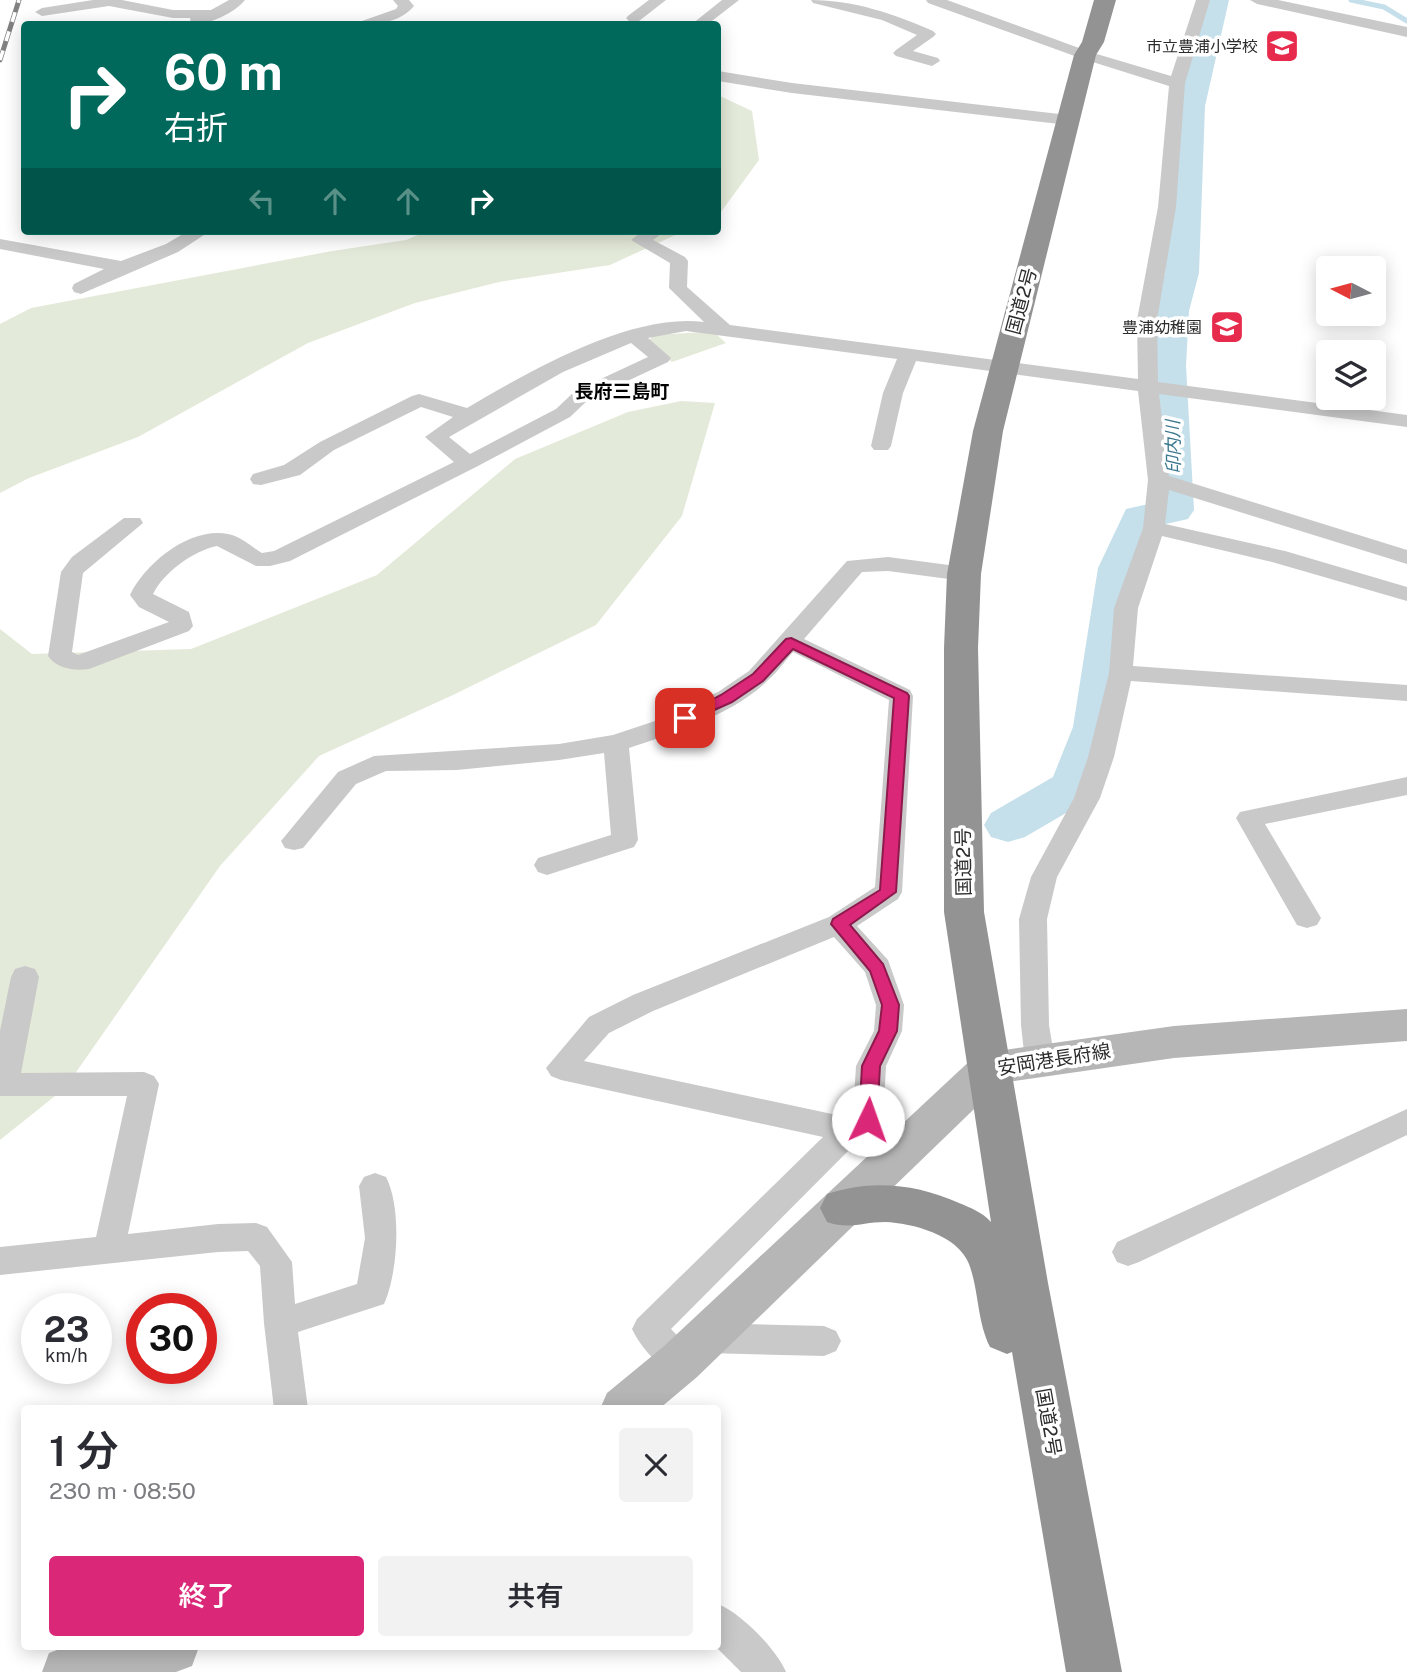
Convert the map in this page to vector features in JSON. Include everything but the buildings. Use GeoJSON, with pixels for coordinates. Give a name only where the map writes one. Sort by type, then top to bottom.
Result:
{"type":"FeatureCollection","features":[{"type":"Feature","properties":{"kind":"highway","name":"国道2号"},"geometry":{"type":"LineString","coordinates":[[1085,55],[1082,41],[1088,0]]}},
{"type":"Feature","properties":{"kind":"highway","name":"国道2号"},"geometry":{"type":"LineString","coordinates":[[1094,1672],[1024,1283],[964,912],[961,648],[964,574],[988,431],[1085,55],[1093,42],[1105,0]]}},
{"type":"Feature","properties":{"kind":"highway"},"geometry":{"type":"LineString","coordinates":[[843,1208],[885,1203],[928,1210],[967,1228],[990,1253],[1013,1359],[1053,1443]]}},
{"type":"Feature","properties":{"kind":"main road","name":"安岡港長府線"},"geometry":{"type":"LineString","coordinates":[[629,1405],[693,1350],[990,1068],[1174,1042],[1407,1025]]}},
{"type":"Feature","properties":{"kind":"main road"},"geometry":{"type":"LineString","coordinates":[[68,1672],[160,1650]]}},
{"type":"Feature","properties":{"kind":"street"},"geometry":{"type":"LineString","coordinates":[[197,21],[228,8],[238,0]]}},
{"type":"Feature","properties":{"kind":"street"},"geometry":{"type":"LineString","coordinates":[[376,21],[401,12],[407,6],[400,0]]}},
{"type":"Feature","properties":{"kind":"street"},"geometry":{"type":"LineString","coordinates":[[634,18],[659,0]]}},
{"type":"Feature","properties":{"kind":"street"},"geometry":{"type":"LineString","coordinates":[[703,21],[732,0]]}},
{"type":"Feature","properties":{"kind":"street"},"geometry":{"type":"LineString","coordinates":[[818,0],[887,17],[928,34],[901,53],[932,61]]}},
{"type":"Feature","properties":{"kind":"street"},"geometry":{"type":"LineString","coordinates":[[933,0],[1085,55],[1177,83]]}},
{"type":"Feature","properties":{"kind":"street"},"geometry":{"type":"LineString","coordinates":[[1040,1061],[1035,1025],[1033,919],[1044,877],[1087,798],[1113,716],[1121,673],[1126,608],[1168,483],[1147,320],[1167,207],[1177,83],[1203,0]]}},
{"type":"Feature","properties":{"kind":"street"},"geometry":{"type":"LineString","coordinates":[[1257,0],[1407,32]]}},
{"type":"Feature","properties":{"kind":"street"},"geometry":{"type":"LineString","coordinates":[[42,12],[109,2],[173,14],[212,14]]}},
{"type":"Feature","properties":{"kind":"street"},"geometry":{"type":"LineString","coordinates":[[721,76],[792,88],[1068,120]]}},
{"type":"Feature","properties":{"kind":"street"},"geometry":{"type":"LineString","coordinates":[[81,288],[123,267],[172,248],[194,235]]}},
{"type":"Feature","properties":{"kind":"street"},"geometry":{"type":"LineString","coordinates":[[649,235],[640,240],[678,261],[678,288],[722,328]]}},
{"type":"Feature","properties":{"kind":"street"},"geometry":{"type":"LineString","coordinates":[[0,244],[123,267]]}},
{"type":"Feature","properties":{"kind":"street"},"geometry":{"type":"LineString","coordinates":[[469,463],[435,438],[536,379],[634,336],[686,325],[1407,421]]}},
{"type":"Feature","properties":{"kind":"street"},"geometry":{"type":"LineString","coordinates":[[132,523],[80,562],[72,572],[60,656],[76,663],[89,661],[181,626],[181,617],[147,602],[141,595],[144,584],[152,575],[197,544],[213,540],[228,541],[253,560],[266,561],[282,556],[469,463],[564,413],[582,395],[661,358],[634,336]]}},
{"type":"Feature","properties":{"kind":"street"},"geometry":{"type":"LineString","coordinates":[[881,446],[893,393],[908,356]]}},
{"type":"Feature","properties":{"kind":"street"},"geometry":{"type":"LineString","coordinates":[[261,479],[292,470],[327,446],[419,400],[470,416]]}},
{"type":"Feature","properties":{"kind":"street"},"geometry":{"type":"LineString","coordinates":[[1168,483],[1407,556]]}},
{"type":"Feature","properties":{"kind":"street"},"geometry":{"type":"LineString","coordinates":[[1155,518],[1407,594]]}},
{"type":"Feature","properties":{"kind":"street"},"geometry":{"type":"LineString","coordinates":[[294,841],[347,778],[383,762],[457,761],[559,752],[616,743],[664,727],[727,698],[758,677],[855,566],[888,564],[964,574]]}},
{"type":"Feature","properties":{"kind":"street"},"geometry":{"type":"LineString","coordinates":[[791,642],[901,696],[888,892],[844,930],[643,1003],[599,1025],[561,1068],[849,1129]]}},
{"type":"Feature","properties":{"kind":"street"},"geometry":{"type":"LineString","coordinates":[[1121,673],[1407,693]]}},
{"type":"Feature","properties":{"kind":"street"},"geometry":{"type":"LineString","coordinates":[[547,865],[625,840],[616,743]]}},
{"type":"Feature","properties":{"kind":"street"},"geometry":{"type":"LineString","coordinates":[[1307,918],[1249,818],[1407,786]]}},
{"type":"Feature","properties":{"kind":"street"},"geometry":{"type":"LineString","coordinates":[[824,1341],[693,1350],[649,1329],[849,1129],[868,1120],[871,1066],[888,1031],[890,1005],[877,968],[844,930]]}},
{"type":"Feature","properties":{"kind":"street"},"geometry":{"type":"LineString","coordinates":[[25,977],[4,1085],[144,1084],[109,1249]]}},
{"type":"Feature","properties":{"kind":"street"},"geometry":{"type":"LineString","coordinates":[[1128,1252],[1407,1121]]}},
{"type":"Feature","properties":{"kind":"street"},"geometry":{"type":"LineString","coordinates":[[280,1322],[372,1294],[381,1238],[375,1186]]}},
{"type":"Feature","properties":{"kind":"street"},"geometry":{"type":"LineString","coordinates":[[0,1261],[256,1237],[276,1262],[290,1405]]}},
{"type":"Feature","properties":{"kind":"street"},"geometry":{"type":"LineString","coordinates":[[721,1625],[767,1672]]}},
{"type":"Feature","properties":{"kind":"green space"},"geometry":{"type":"Polygon","coordinates":[[[721,96],[752,111],[759,160],[721,212],[721,96]]]}},
{"type":"Feature","properties":{"kind":"green space"},"geometry":{"type":"Polygon","coordinates":[[[418,235],[675,235],[610,265],[499,282],[415,303],[308,343],[138,437],[29,478],[0,493],[0,324],[31,308],[332,251],[406,240],[418,235]]]}},
{"type":"Feature","properties":{"kind":"green space"},"geometry":{"type":"Polygon","coordinates":[[[705,332],[716,334],[726,343],[672,362],[646,343],[654,335],[705,332]]]}},
{"type":"Feature","properties":{"kind":"green space"},"geometry":{"type":"Polygon","coordinates":[[[681,401],[715,403],[682,516],[596,625],[453,695],[319,756],[220,866],[65,1088],[0,1140],[0,629],[32,654],[191,649],[377,575],[515,459],[628,412],[681,401]]]}},
{"type":"Feature","properties":{"kind":"waterway","name":"印内川"},"geometry":{"type":"LineString","coordinates":[[1008,825],[1073,787],[1096,727],[1119,568],[1140,518],[1174,510],[1168,366],[1171,311],[1182,273],[1190,106],[1215,0]]}},
{"type":"Feature","properties":{"kind":"waterway"},"geometry":{"type":"LineString","coordinates":[[1351,0],[1384,7],[1407,21]]}},
{"type":"Feature","properties":{"kind":"railway"},"geometry":{"type":"LineString","coordinates":[[0,60],[19,0]]}},
{"type":"Feature","properties":{"kind":"place","name":"市立豊浦小学校"},"geometry":{"type":"Point","coordinates":[1282,46]}},
{"type":"Feature","properties":{"kind":"place","name":"豊浦幼稚園"},"geometry":{"type":"Point","coordinates":[1227,327]}},
{"type":"Feature","properties":{"kind":"district","name":"長府三島町"},"geometry":{"type":"Point","coordinates":[622,391]}},
{"type":"Feature","properties":{"kind":"route"},"geometry":{"type":"LineString","coordinates":[[685,718],[727,698],[758,677],[791,642],[901,696],[888,892],[839,924],[877,968],[890,1005],[888,1031],[871,1066],[868,1120]]}}]}
